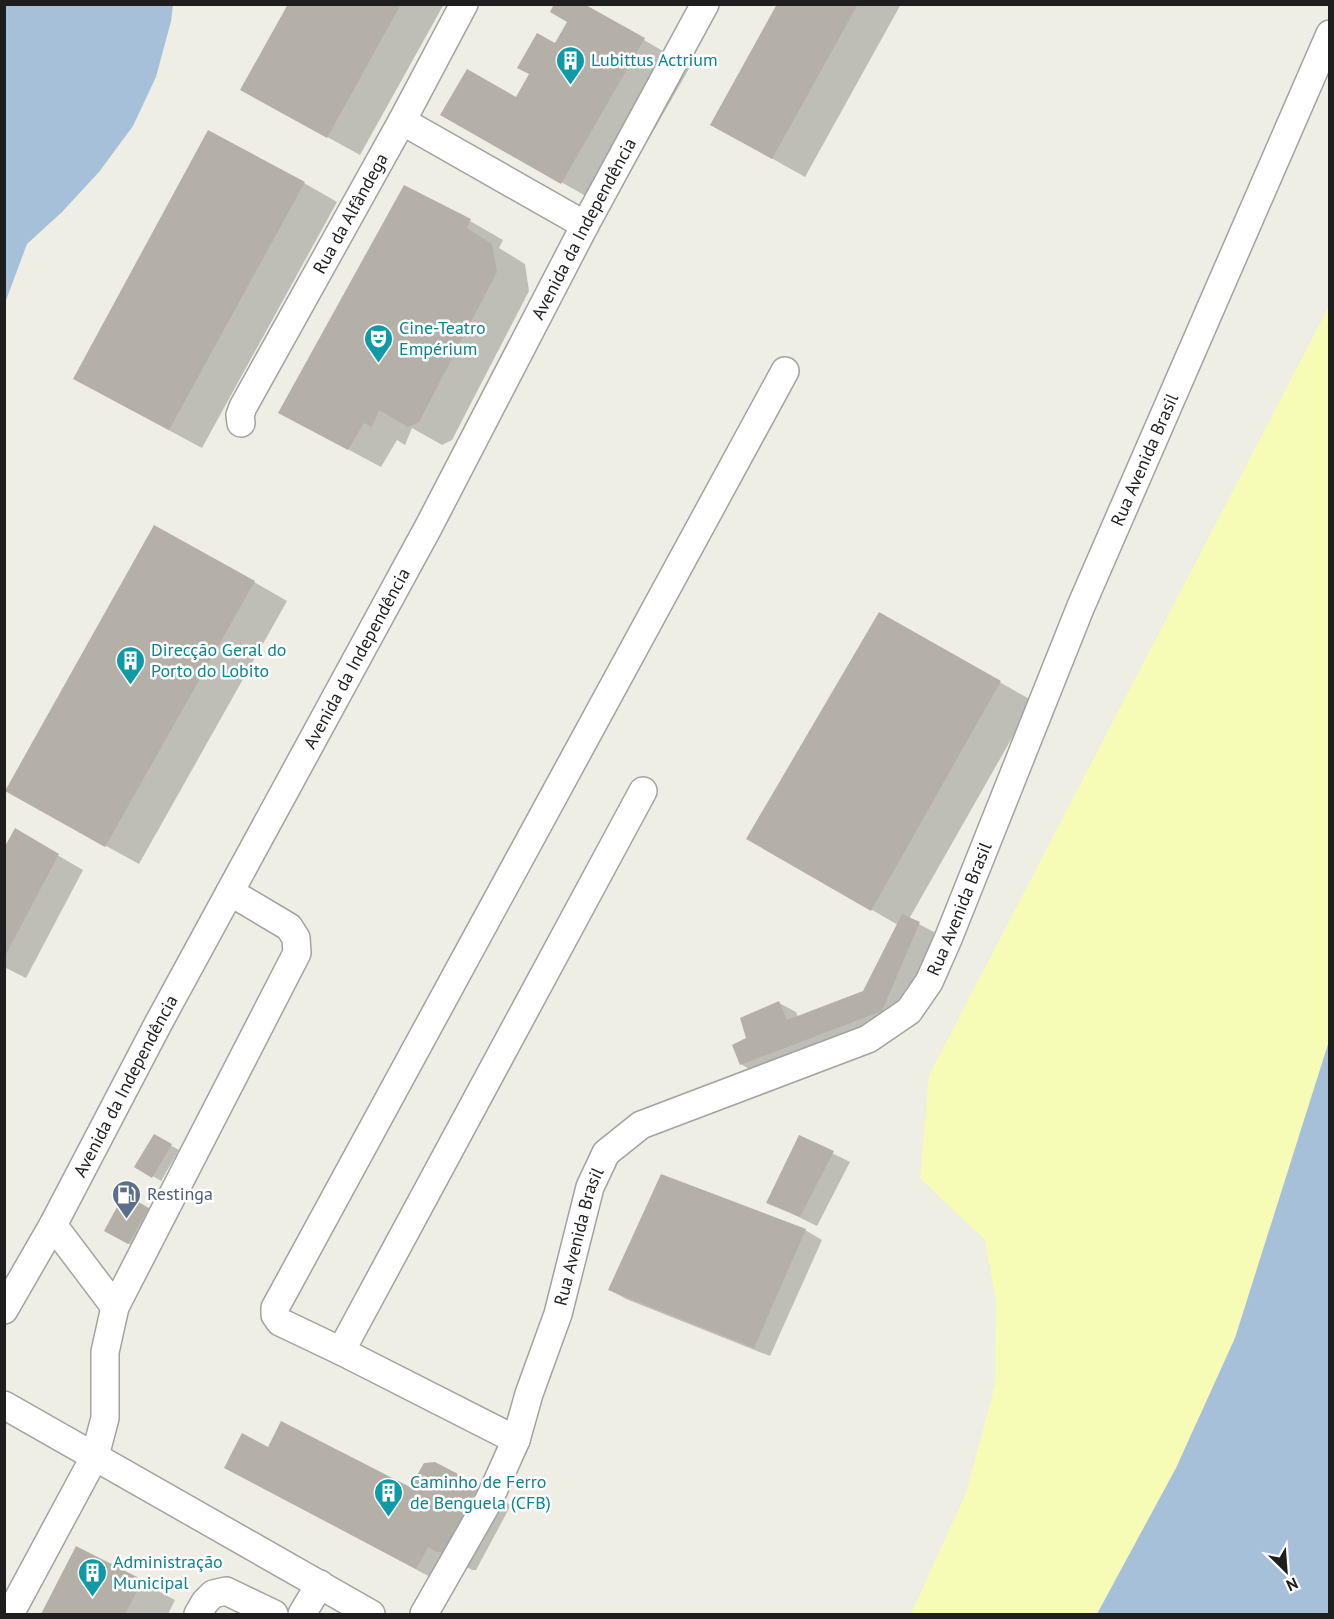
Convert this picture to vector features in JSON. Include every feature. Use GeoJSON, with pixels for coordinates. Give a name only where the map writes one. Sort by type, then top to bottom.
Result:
{"type":"FeatureCollection","features":[{"type":"Feature","properties":{"kind":"street","name":"Rua da Alfândega"},"geometry":{"type":"LineString","coordinates":[[241,423],[240,415],[243,407],[402,121],[464,4]]}},
{"type":"Feature","properties":{"kind":"street","name":"Avenida da Independência"},"geometry":{"type":"LineString","coordinates":[[4,1310],[53,1225],[230,892],[429,526],[585,225],[705,4]]}},
{"type":"Feature","properties":{"kind":"street","name":"Rua Avenida Brasil"},"geometry":{"type":"LineString","coordinates":[[424,1614],[489,1500],[516,1440],[529,1394],[558,1314],[590,1187],[606,1153],[641,1125],[868,1039],[909,1011],[929,982],[1081,606],[1329,34]]}},
{"type":"Feature","properties":{"kind":"street"},"geometry":{"type":"LineString","coordinates":[[402,121],[585,225]]}},
{"type":"Feature","properties":{"kind":"street"},"geometry":{"type":"LineString","coordinates":[[516,1440],[280,1322],[275,1315],[275,1308],[784,371]]}},
{"type":"Feature","properties":{"kind":"street"},"geometry":{"type":"LineString","coordinates":[[341,1351],[643,791]]}},
{"type":"Feature","properties":{"kind":"street"},"geometry":{"type":"LineString","coordinates":[[10,1614],[95,1456],[105,1418],[105,1352],[115,1307],[297,953],[296,938],[289,927],[230,892]]}},
{"type":"Feature","properties":{"kind":"street"},"geometry":{"type":"LineString","coordinates":[[53,1225],[115,1307]]}},
{"type":"Feature","properties":{"kind":"street"},"geometry":{"type":"LineString","coordinates":[[4,1406],[371,1614]]}},
{"type":"Feature","properties":{"kind":"street"},"geometry":{"type":"LineString","coordinates":[[302,1614],[320,1584]]}},
{"type":"Feature","properties":{"kind":"street"},"geometry":{"type":"LineString","coordinates":[[198,1614],[213,1594],[226,1591],[274,1614]]}},
{"type":"Feature","properties":{"kind":"sand"},"geometry":{"type":"Polygon","coordinates":[[[1329,306],[1329,1041],[1235,1338],[1176,1468],[1097,1614],[911,1614],[966,1493],[995,1385],[996,1301],[985,1240],[920,1178],[929,1075],[1329,306]]]}},
{"type":"Feature","properties":{"kind":"water"},"geometry":{"type":"Polygon","coordinates":[[[5,4],[173,5],[156,77],[133,126],[99,172],[62,212],[27,244],[5,303],[5,4]]]}},
{"type":"Feature","properties":{"kind":"water"},"geometry":{"type":"Polygon","coordinates":[[[1329,1041],[1329,1614],[1097,1614],[1176,1468],[1235,1338],[1329,1041]]]}},
{"type":"Feature","properties":{"kind":"building"},"geometry":{"type":"Polygon","coordinates":[[[288,4],[401,4],[327,138],[240,90],[288,4]]]}},
{"type":"Feature","properties":{"kind":"building","name":"Lubittus Actrium"},"geometry":{"type":"Polygon","coordinates":[[[554,4],[584,4],[645,38],[561,184],[440,115],[467,69],[516,97],[529,74],[517,68],[537,33],[555,43],[567,22],[550,12],[554,4]]]}},
{"type":"Feature","properties":{"kind":"building"},"geometry":{"type":"Polygon","coordinates":[[[777,4],[858,4],[772,159],[710,125],[777,4]]]}},
{"type":"Feature","properties":{"kind":"building"},"geometry":{"type":"Polygon","coordinates":[[[208,130],[305,182],[169,430],[73,379],[208,130]]]}},
{"type":"Feature","properties":{"kind":"building","name":"Cine-Teatro Empérium"},"geometry":{"type":"Polygon","coordinates":[[[404,185],[471,219],[467,228],[492,244],[497,272],[419,422],[408,427],[379,410],[372,427],[364,423],[348,450],[278,413],[404,185]]]}},
{"type":"Feature","properties":{"kind":"building","name":"Direcção Geral do Porto do Lobito"},"geometry":{"type":"Polygon","coordinates":[[[154,525],[255,581],[105,847],[5,791],[154,525]]]}},
{"type":"Feature","properties":{"kind":"building"},"geometry":{"type":"Polygon","coordinates":[[[879,612],[1001,681],[871,911],[746,839],[879,612]]]}},
{"type":"Feature","properties":{"kind":"building"},"geometry":{"type":"Polygon","coordinates":[[[15,828],[59,854],[4,958],[4,848],[15,828]]]}},
{"type":"Feature","properties":{"kind":"building"},"geometry":{"type":"Polygon","coordinates":[[[902,914],[920,922],[882,1011],[740,1065],[732,1045],[746,1038],[740,1018],[779,1001],[787,1020],[863,991],[902,914]]]}},
{"type":"Feature","properties":{"kind":"building"},"geometry":{"type":"Polygon","coordinates":[[[154,1134],[172,1144],[152,1178],[134,1167],[154,1134]]]}},
{"type":"Feature","properties":{"kind":"building"},"geometry":{"type":"Polygon","coordinates":[[[799,1135],[834,1151],[800,1217],[766,1203],[799,1135]]]}},
{"type":"Feature","properties":{"kind":"building"},"geometry":{"type":"Polygon","coordinates":[[[661,1174],[806,1229],[754,1348],[608,1290],[661,1174]]]}},
{"type":"Feature","properties":{"kind":"building","name":"Restinga"},"geometry":{"type":"Polygon","coordinates":[[[124,1194],[149,1208],[128,1244],[104,1231],[124,1194]]]}},
{"type":"Feature","properties":{"kind":"building","name":"Caminho de Ferro de Benguela (CFB)"},"geometry":{"type":"Polygon","coordinates":[[[281,1421],[410,1487],[424,1463],[435,1462],[479,1485],[443,1552],[437,1552],[428,1547],[416,1569],[224,1468],[242,1433],[268,1447],[281,1421]]]}},
{"type":"Feature","properties":{"kind":"building","name":"Administração Municipal"},"geometry":{"type":"Polygon","coordinates":[[[76,1546],[143,1580],[125,1614],[41,1614],[76,1546]]]}},
{"type":"Feature","properties":{"kind":"place","name":"Lubittus Actrium"},"geometry":{"type":"Point","coordinates":[570,86]}},
{"type":"Feature","properties":{"kind":"place","name":"Cine-Teatro Empérium"},"geometry":{"type":"Point","coordinates":[378,364]}},
{"type":"Feature","properties":{"kind":"place","name":"Direcção Geral do Porto do Lobito"},"geometry":{"type":"Point","coordinates":[130,686]}},
{"type":"Feature","properties":{"kind":"place","name":"Restinga"},"geometry":{"type":"Point","coordinates":[126,1220]}},
{"type":"Feature","properties":{"kind":"place","name":"Caminho de Ferro de Benguela (CFB)"},"geometry":{"type":"Point","coordinates":[389,1518]}},
{"type":"Feature","properties":{"kind":"place","name":"Administração Municipal"},"geometry":{"type":"Point","coordinates":[92,1598]}}]}
